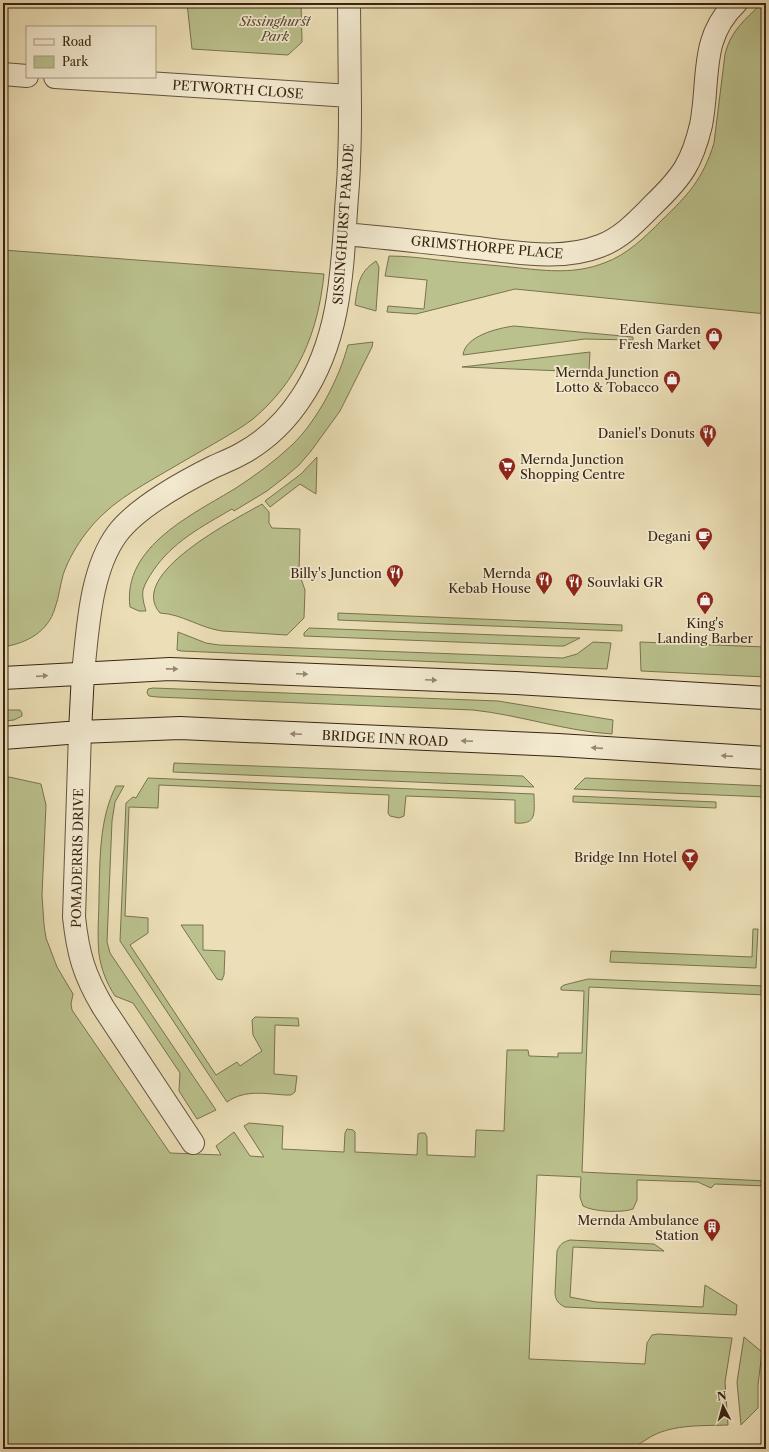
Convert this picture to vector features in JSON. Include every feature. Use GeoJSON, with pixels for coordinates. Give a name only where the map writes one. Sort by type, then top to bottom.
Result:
{"type":"FeatureCollection","features":[{"type":"Feature","properties":{"kind":"street","name":"SISSINGHURST PARADE"},"geometry":{"type":"LineString","coordinates":[[80,732],[83,673],[89,615],[98,573],[106,552],[117,534],[134,517],[155,500],[195,476],[242,454],[259,443],[290,413],[306,391],[323,356],[333,324],[341,286],[345,234],[350,159],[349,3]]}},
{"type":"Feature","properties":{"kind":"street","name":"GRIMSTHORPE PLACE"},"geometry":{"type":"LineString","coordinates":[[345,234],[522,252],[560,254],[579,252],[600,246],[617,237],[633,225],[675,184],[688,164],[697,142],[702,118],[708,61],[713,36],[722,19],[736,3]]}},
{"type":"Feature","properties":{"kind":"street"},"geometry":{"type":"LineString","coordinates":[[3,74],[26,76]]}},
{"type":"Feature","properties":{"kind":"street","name":"PETWORTH CLOSE"},"geometry":{"type":"LineString","coordinates":[[70,78],[350,96]]}},
{"type":"Feature","properties":{"kind":"street"},"geometry":{"type":"LineString","coordinates":[[3,678],[170,669],[516,683],[766,698]]}},
{"type":"Feature","properties":{"kind":"street","name":"BRIDGE INN ROAD"},"geometry":{"type":"LineString","coordinates":[[3,738],[80,732],[180,728],[558,746],[766,758]]}},
{"type":"Feature","properties":{"kind":"street","name":"POMADERRIS DRIVE"},"geometry":{"type":"LineString","coordinates":[[80,732],[74,917],[77,942],[83,967],[92,989],[103,1007],[192,1143]]}},
{"type":"Feature","properties":{"kind":"green space","name":"Sissinghurst Park"},"geometry":{"type":"Polygon","coordinates":[[[187,3],[301,3],[302,42],[288,55],[192,49],[187,3]]]}},
{"type":"Feature","properties":{"kind":"green space"},"geometry":{"type":"Polygon","coordinates":[[[762,3],[766,3],[766,314],[515,289],[416,314],[387,312],[388,306],[424,309],[427,280],[385,276],[389,256],[562,271],[583,269],[604,263],[612,260],[635,245],[680,202],[700,177],[710,156],[714,143],[725,54],[731,38],[739,26],[762,3]]]}},
{"type":"Feature","properties":{"kind":"green space"},"geometry":{"type":"Polygon","coordinates":[[[3,250],[324,274],[317,316],[311,335],[304,354],[283,388],[269,404],[242,427],[133,491],[103,514],[86,533],[70,558],[63,575],[58,600],[52,616],[47,624],[42,630],[28,639],[20,643],[3,647],[3,250]]]}},
{"type":"Feature","properties":{"kind":"green space"},"geometry":{"type":"Polygon","coordinates":[[[376,261],[379,267],[376,311],[355,305],[358,285],[362,275],[376,261]]]}},
{"type":"Feature","properties":{"kind":"green space"},"geometry":{"type":"Polygon","coordinates":[[[514,326],[633,337],[633,340],[585,339],[463,355],[465,348],[483,334],[514,326]]]}},
{"type":"Feature","properties":{"kind":"green space"},"geometry":{"type":"Polygon","coordinates":[[[373,342],[372,347],[340,411],[299,465],[267,491],[234,511],[232,509],[210,522],[169,551],[146,582],[143,590],[143,601],[146,611],[139,611],[130,607],[131,585],[137,566],[149,549],[164,534],[251,478],[292,445],[310,424],[326,399],[339,372],[348,345],[373,342]]]}},
{"type":"Feature","properties":{"kind":"green space"},"geometry":{"type":"Polygon","coordinates":[[[590,352],[589,372],[462,367],[590,352]]]}},
{"type":"Feature","properties":{"kind":"green space"},"geometry":{"type":"Polygon","coordinates":[[[317,457],[316,494],[300,484],[270,507],[265,501],[301,474],[317,457]]]}},
{"type":"Feature","properties":{"kind":"green space"},"geometry":{"type":"Polygon","coordinates":[[[262,504],[269,512],[269,523],[272,528],[300,529],[299,573],[305,590],[304,618],[287,635],[222,631],[176,616],[160,613],[154,598],[158,582],[170,565],[209,535],[262,504]]]}},
{"type":"Feature","properties":{"kind":"green space"},"geometry":{"type":"Polygon","coordinates":[[[338,613],[622,625],[622,631],[338,620],[338,613]]]}},
{"type":"Feature","properties":{"kind":"green space"},"geometry":{"type":"Polygon","coordinates":[[[309,628],[580,638],[564,646],[557,646],[304,636],[304,633],[309,628]]]}},
{"type":"Feature","properties":{"kind":"green space"},"geometry":{"type":"Polygon","coordinates":[[[178,632],[206,643],[219,645],[563,658],[577,654],[593,642],[611,643],[607,669],[181,651],[177,650],[178,632]]]}},
{"type":"Feature","properties":{"kind":"green space"},"geometry":{"type":"Polygon","coordinates":[[[640,642],[766,647],[766,677],[641,671],[640,642]]]}},
{"type":"Feature","properties":{"kind":"green space"},"geometry":{"type":"Polygon","coordinates":[[[148,689],[498,701],[613,720],[612,734],[577,730],[508,715],[473,710],[149,696],[147,693],[148,689]]]}},
{"type":"Feature","properties":{"kind":"green space"},"geometry":{"type":"Polygon","coordinates":[[[3,710],[20,710],[22,716],[14,720],[3,721],[3,710]]]}},
{"type":"Feature","properties":{"kind":"green space"},"geometry":{"type":"Polygon","coordinates":[[[174,763],[523,776],[534,787],[173,772],[174,763]]]}},
{"type":"Feature","properties":{"kind":"green space"},"geometry":{"type":"Polygon","coordinates":[[[9,777],[41,784],[46,805],[42,895],[44,925],[46,938],[57,967],[73,994],[71,1004],[72,1010],[170,1153],[221,1155],[216,1146],[234,1132],[250,1156],[264,1157],[244,1126],[249,1123],[283,1126],[282,1149],[344,1152],[345,1133],[347,1129],[355,1132],[355,1152],[417,1155],[418,1134],[425,1133],[427,1137],[427,1155],[475,1157],[476,1130],[504,1131],[507,1050],[528,1050],[529,1056],[558,1057],[558,1053],[582,1053],[584,991],[561,990],[561,987],[564,985],[588,979],[766,986],[766,995],[589,987],[582,1172],[766,1181],[766,1186],[715,1184],[711,1188],[698,1182],[637,1180],[637,1200],[633,1209],[608,1211],[594,1210],[583,1206],[580,1197],[581,1177],[537,1175],[529,1359],[645,1364],[647,1343],[652,1335],[658,1334],[732,1338],[725,1382],[728,1425],[689,1426],[670,1429],[652,1436],[631,1449],[3,1449],[3,779],[9,777]]]}},
{"type":"Feature","properties":{"kind":"green space"},"geometry":{"type":"Polygon","coordinates":[[[148,778],[534,794],[534,812],[533,816],[528,822],[515,823],[515,800],[406,796],[404,816],[399,818],[390,816],[388,813],[389,795],[159,785],[158,808],[129,807],[125,916],[148,918],[148,933],[130,945],[216,1075],[237,1062],[240,1066],[262,1051],[253,1035],[252,1020],[255,1017],[298,1018],[299,1026],[275,1025],[274,1074],[297,1076],[295,1092],[291,1095],[256,1093],[241,1095],[227,1102],[120,941],[126,803],[133,797],[136,798],[148,778]]]}},
{"type":"Feature","properties":{"kind":"green space"},"geometry":{"type":"Polygon","coordinates":[[[585,778],[766,786],[766,797],[574,789],[585,778]]]}},
{"type":"Feature","properties":{"kind":"green space"},"geometry":{"type":"Polygon","coordinates":[[[116,786],[124,786],[115,802],[112,821],[107,942],[110,953],[216,1110],[197,1119],[179,1091],[180,1073],[133,1003],[115,996],[109,986],[101,965],[98,932],[103,826],[110,799],[116,786]]]}},
{"type":"Feature","properties":{"kind":"green space"},"geometry":{"type":"Polygon","coordinates":[[[573,796],[716,802],[716,808],[573,802],[573,796]]]}},
{"type":"Feature","properties":{"kind":"green space"},"geometry":{"type":"Polygon","coordinates":[[[181,925],[203,925],[203,950],[225,951],[224,975],[222,980],[217,979],[181,925]]]}},
{"type":"Feature","properties":{"kind":"green space"},"geometry":{"type":"Polygon","coordinates":[[[753,929],[758,929],[756,968],[610,962],[611,951],[752,957],[753,929]]]}},
{"type":"Feature","properties":{"kind":"green space"},"geometry":{"type":"Polygon","coordinates":[[[570,1240],[654,1244],[664,1251],[573,1247],[570,1297],[596,1302],[703,1307],[705,1285],[737,1305],[736,1315],[565,1307],[558,1302],[555,1294],[557,1251],[562,1244],[570,1240]]]}},
{"type":"Feature","properties":{"kind":"green space"},"geometry":{"type":"Polygon","coordinates":[[[744,1337],[762,1352],[758,1385],[758,1408],[741,1425],[737,1382],[744,1337]]]}},
{"type":"Feature","properties":{"kind":"place","name":"Eden Garden Fresh Market"},"geometry":{"type":"Point","coordinates":[714,351]}},
{"type":"Feature","properties":{"kind":"place","name":"Mernda Junction Lotto & Tobacco"},"geometry":{"type":"Point","coordinates":[672,394]}},
{"type":"Feature","properties":{"kind":"place","name":"Daniel's Donuts"},"geometry":{"type":"Point","coordinates":[708,448]}},
{"type":"Feature","properties":{"kind":"place","name":"Mernda Junction Shopping Centre"},"geometry":{"type":"Point","coordinates":[507,481]}},
{"type":"Feature","properties":{"kind":"place","name":"Degani"},"geometry":{"type":"Point","coordinates":[704,551]}},
{"type":"Feature","properties":{"kind":"place","name":"Billy's Junction"},"geometry":{"type":"Point","coordinates":[395,588]}},
{"type":"Feature","properties":{"kind":"place","name":"Mernda Kebab House"},"geometry":{"type":"Point","coordinates":[544,595]}},
{"type":"Feature","properties":{"kind":"place","name":"Souvlaki GR"},"geometry":{"type":"Point","coordinates":[574,597]}},
{"type":"Feature","properties":{"kind":"place","name":"King's Landing Barber"},"geometry":{"type":"Point","coordinates":[705,615]}},
{"type":"Feature","properties":{"kind":"place","name":"Bridge Inn Hotel"},"geometry":{"type":"Point","coordinates":[690,872]}},
{"type":"Feature","properties":{"kind":"place","name":"Mernda Ambulance Station"},"geometry":{"type":"Point","coordinates":[712,1242]}}]}
